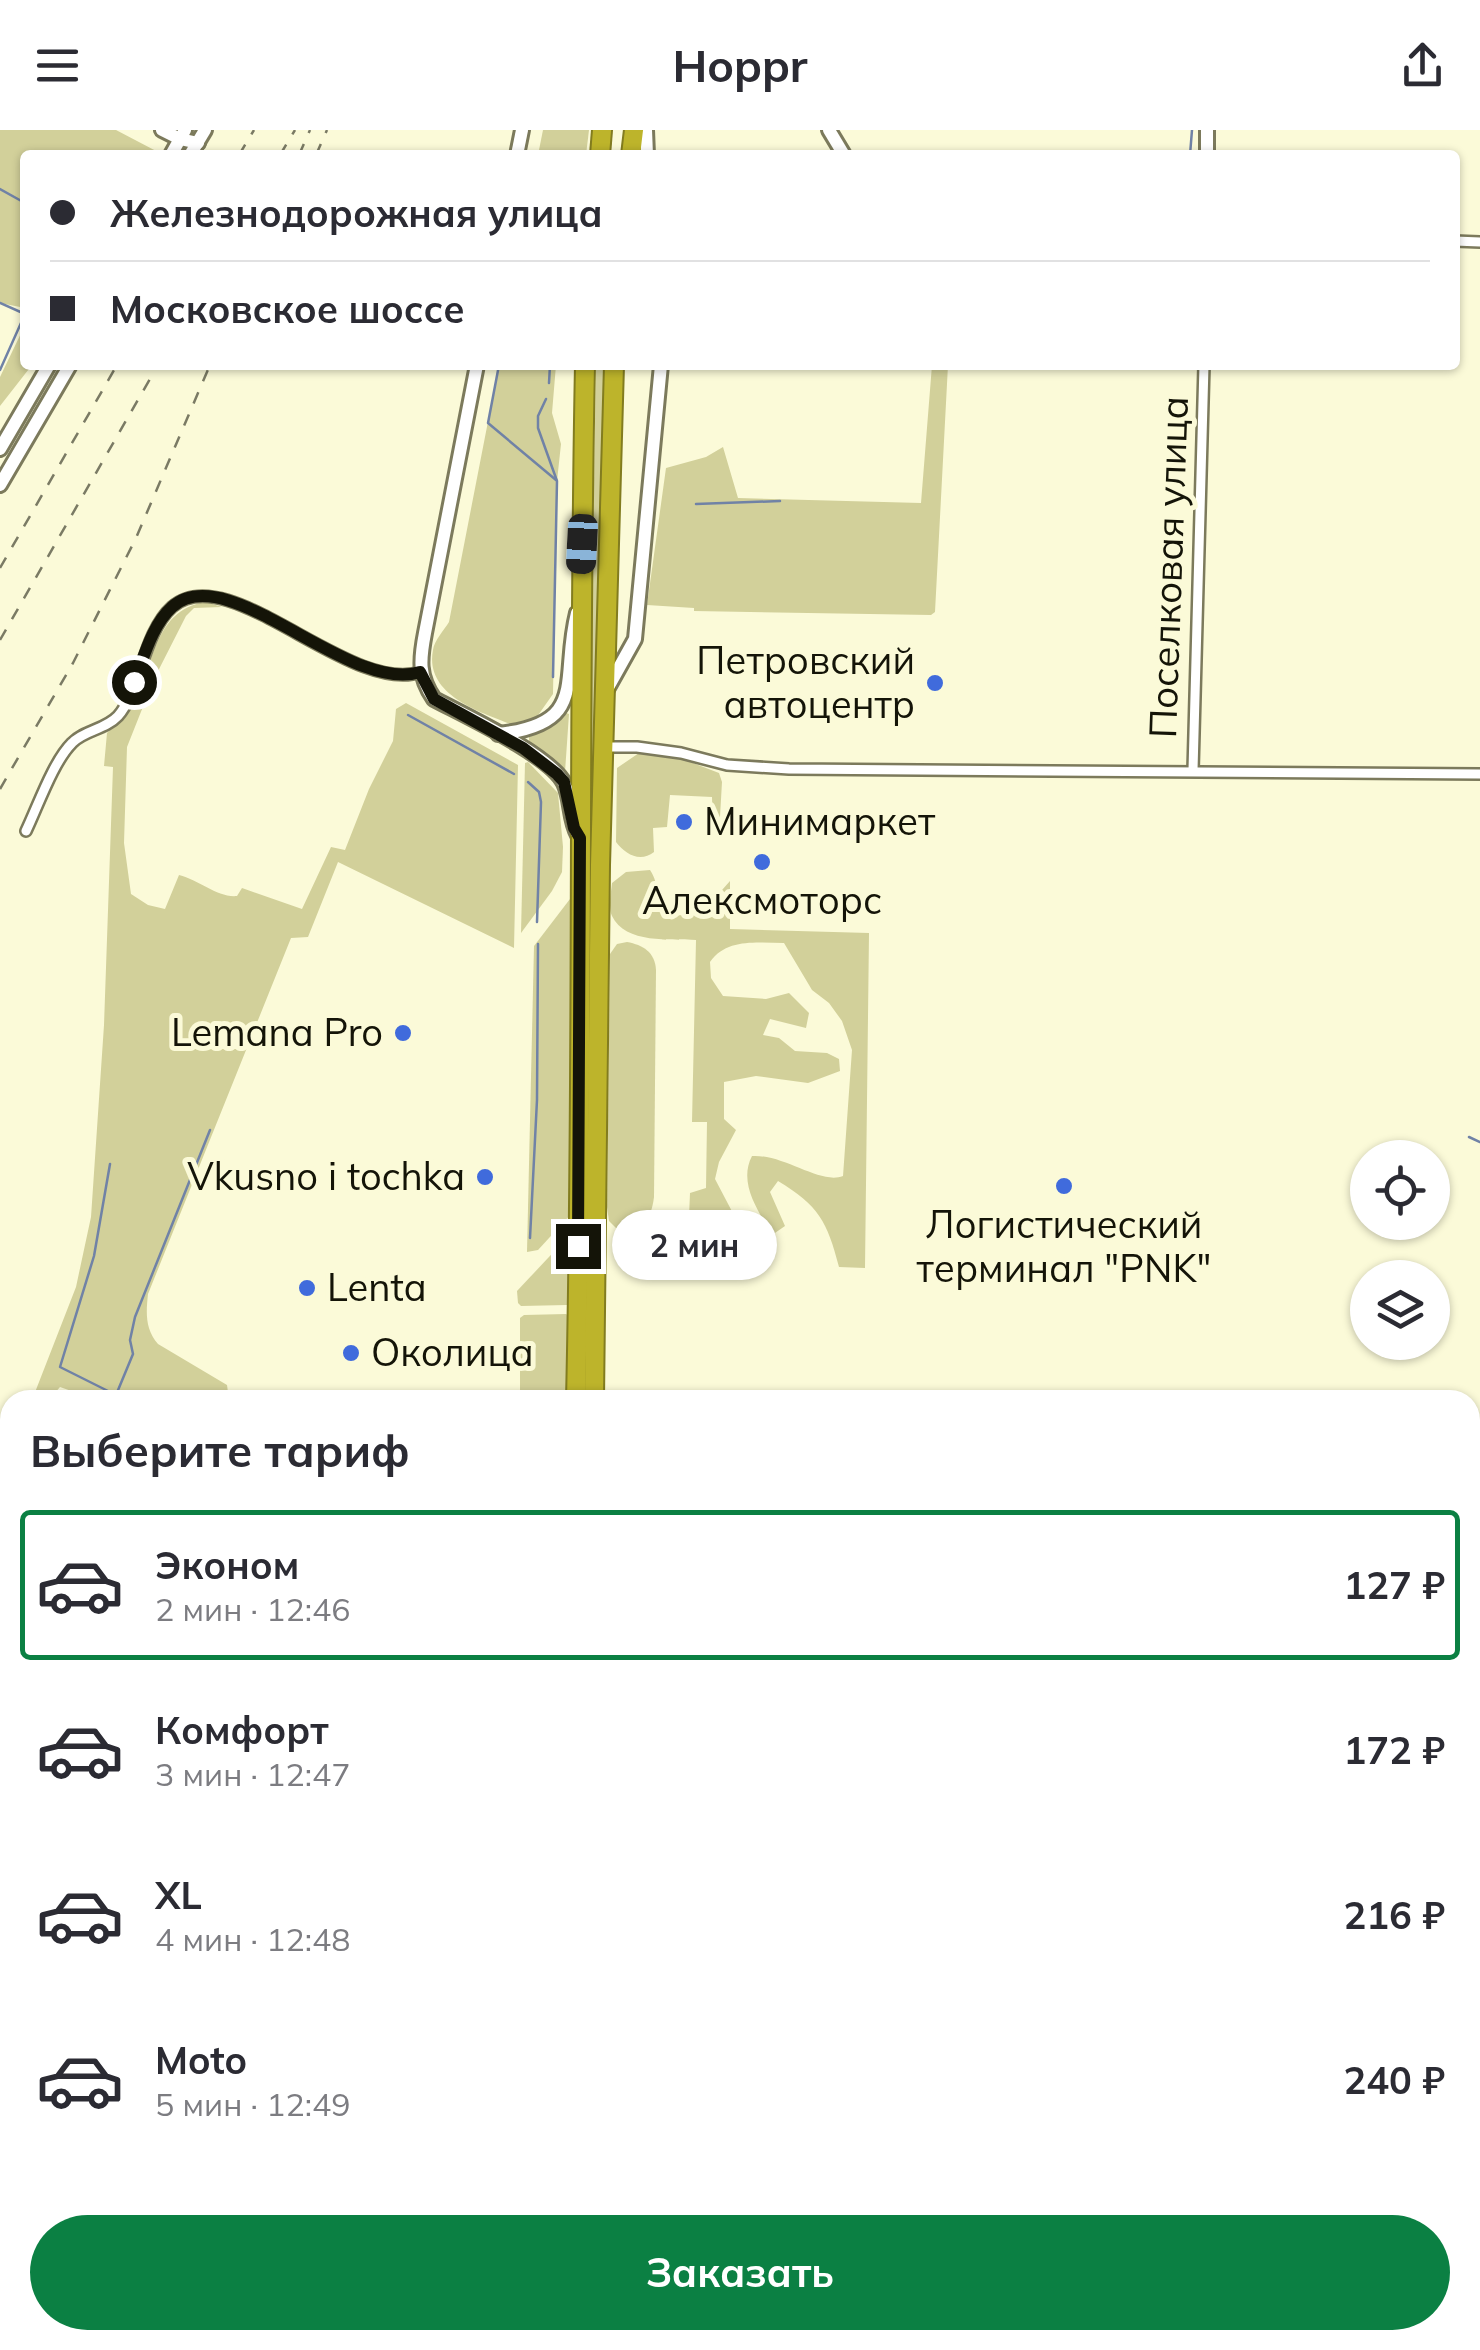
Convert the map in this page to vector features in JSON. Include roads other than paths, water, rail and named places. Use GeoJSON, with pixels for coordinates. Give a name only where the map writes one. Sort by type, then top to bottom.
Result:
{"type":"FeatureCollection","features":[{"type":"Feature","properties":{"kind":"highway"},"geometry":{"type":"LineString","coordinates":[[576,1390],[585,370]]}},
{"type":"Feature","properties":{"kind":"highway"},"geometry":{"type":"LineString","coordinates":[[596,1390],[603,747],[614,370]]}},
{"type":"Feature","properties":{"kind":"street"},"geometry":{"type":"LineString","coordinates":[[162,130],[183,133],[198,142]]}},
{"type":"Feature","properties":{"kind":"street"},"geometry":{"type":"LineString","coordinates":[[0,449],[46,370]]}},
{"type":"Feature","properties":{"kind":"street"},"geometry":{"type":"LineString","coordinates":[[0,485],[67,370]]}},
{"type":"Feature","properties":{"kind":"street"},"geometry":{"type":"LineString","coordinates":[[476,370],[420,672],[434,699],[540,759],[564,782],[574,828],[580,838]]}},
{"type":"Feature","properties":{"kind":"street"},"geometry":{"type":"LineString","coordinates":[[605,694],[635,639],[661,370]]}},
{"type":"Feature","properties":{"kind":"street","name":"Поселковая улица"},"geometry":{"type":"LineString","coordinates":[[1193,770],[1204,370]]}},
{"type":"Feature","properties":{"kind":"street"},"geometry":{"type":"LineString","coordinates":[[26,831],[70,744],[120,714],[156,629],[171,608],[184,600],[220,598],[246,606],[372,672],[420,672]]}},
{"type":"Feature","properties":{"kind":"street"},"geometry":{"type":"LineString","coordinates":[[498,734],[530,730],[554,716],[568,681],[573,627],[580,601]]}},
{"type":"Feature","properties":{"kind":"street"},"geometry":{"type":"LineString","coordinates":[[603,747],[637,747],[726,765],[788,769],[1480,774]]}},
{"type":"Feature","properties":{"kind":"waterway"},"geometry":{"type":"LineString","coordinates":[[1190,150],[1192,130]]}},
{"type":"Feature","properties":{"kind":"waterway"},"geometry":{"type":"LineString","coordinates":[[0,189],[20,200]]}},
{"type":"Feature","properties":{"kind":"waterway"},"geometry":{"type":"LineString","coordinates":[[0,303],[20,312]]}},
{"type":"Feature","properties":{"kind":"waterway"},"geometry":{"type":"LineString","coordinates":[[0,370],[20,325]]}},
{"type":"Feature","properties":{"kind":"waterway"},"geometry":{"type":"LineString","coordinates":[[498,370],[488,423],[556,480]]}},
{"type":"Feature","properties":{"kind":"waterway"},"geometry":{"type":"LineString","coordinates":[[549,383],[550,370]]}},
{"type":"Feature","properties":{"kind":"waterway"},"geometry":{"type":"LineString","coordinates":[[546,399],[538,416],[538,428],[557,481],[553,677]]}},
{"type":"Feature","properties":{"kind":"waterway"},"geometry":{"type":"LineString","coordinates":[[696,504],[780,501]]}},
{"type":"Feature","properties":{"kind":"waterway"},"geometry":{"type":"LineString","coordinates":[[408,715],[514,774]]}},
{"type":"Feature","properties":{"kind":"waterway"},"geometry":{"type":"LineString","coordinates":[[528,782],[539,792],[541,802],[537,922]]}},
{"type":"Feature","properties":{"kind":"waterway"},"geometry":{"type":"LineString","coordinates":[[530,1238],[537,1100],[538,944]]}},
{"type":"Feature","properties":{"kind":"waterway"},"geometry":{"type":"LineString","coordinates":[[118,1390],[133,1354],[130,1340],[135,1317],[210,1130]]}},
{"type":"Feature","properties":{"kind":"waterway"},"geometry":{"type":"LineString","coordinates":[[1469,1137],[1480,1142]]}},
{"type":"Feature","properties":{"kind":"waterway"},"geometry":{"type":"LineString","coordinates":[[106,1390],[60,1367],[94,1256],[110,1164]]}},
{"type":"Feature","properties":{"kind":"railway"},"geometry":{"type":"LineString","coordinates":[[242,150],[254,130]]}},
{"type":"Feature","properties":{"kind":"railway"},"geometry":{"type":"LineString","coordinates":[[283,150],[295,130]]}},
{"type":"Feature","properties":{"kind":"railway"},"geometry":{"type":"LineString","coordinates":[[301,150],[310,130]]}},
{"type":"Feature","properties":{"kind":"railway"},"geometry":{"type":"LineString","coordinates":[[318,150],[327,130]]}},
{"type":"Feature","properties":{"kind":"railway"},"geometry":{"type":"LineString","coordinates":[[0,568],[114,370]]}},
{"type":"Feature","properties":{"kind":"railway"},"geometry":{"type":"LineString","coordinates":[[0,640],[155,370]]}},
{"type":"Feature","properties":{"kind":"railway"},"geometry":{"type":"LineString","coordinates":[[0,789],[73,663],[136,538],[208,370]]}},
{"type":"Feature","properties":{"kind":"place","name":"Петровский автоцентр"},"geometry":{"type":"Point","coordinates":[935,683]}},
{"type":"Feature","properties":{"kind":"place","name":"Минимаркет"},"geometry":{"type":"Point","coordinates":[684,822]}},
{"type":"Feature","properties":{"kind":"place","name":"Алексмоторс"},"geometry":{"type":"Point","coordinates":[762,862]}},
{"type":"Feature","properties":{"kind":"place","name":"Lemana Pro"},"geometry":{"type":"Point","coordinates":[403,1033]}},
{"type":"Feature","properties":{"kind":"place","name":"Vkusno i tochka"},"geometry":{"type":"Point","coordinates":[485,1177]}},
{"type":"Feature","properties":{"kind":"place","name":"Логистический терминал \"PNK\""},"geometry":{"type":"Point","coordinates":[1064,1186]}},
{"type":"Feature","properties":{"kind":"place","name":"Lenta"},"geometry":{"type":"Point","coordinates":[307,1288]}},
{"type":"Feature","properties":{"kind":"place","name":"Околица"},"geometry":{"type":"Point","coordinates":[351,1353]}}]}
